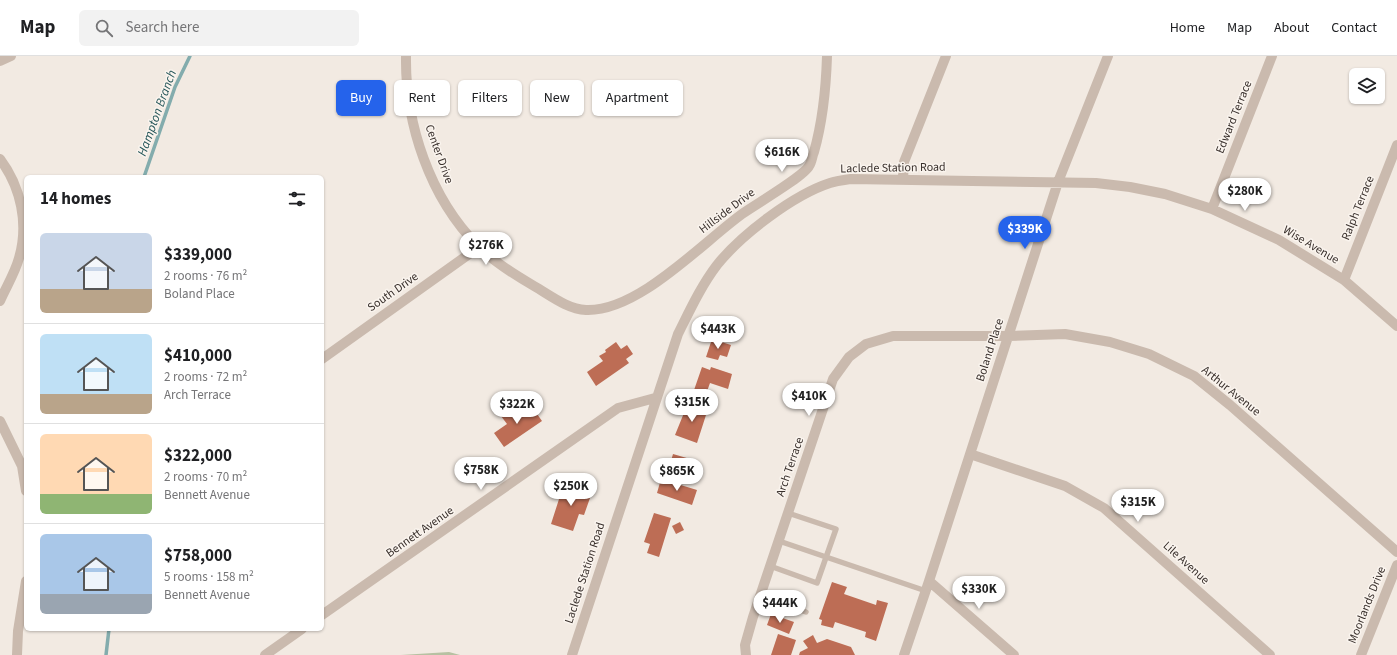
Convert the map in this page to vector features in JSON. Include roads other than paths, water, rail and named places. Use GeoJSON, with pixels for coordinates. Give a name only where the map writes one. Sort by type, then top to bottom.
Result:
{"type":"FeatureCollection","features":[{"type":"Feature","properties":{"kind":"street"},"geometry":{"type":"LineString","coordinates":[[0,61],[11,56]]}},
{"type":"Feature","properties":{"kind":"street","name":"Center Drive"},"geometry":{"type":"LineString","coordinates":[[406,56],[411,110],[415,128],[431,177],[454,218],[479,247],[519,277],[567,306],[585,310],[602,308],[620,302],[636,294],[689,259]]}},
{"type":"Feature","properties":{"kind":"street","name":"Hillside Drive"},"geometry":{"type":"LineString","coordinates":[[689,259],[741,214],[809,166],[822,119],[826,90],[827,56]]}},
{"type":"Feature","properties":{"kind":"street"},"geometry":{"type":"LineString","coordinates":[[903,180],[904,162],[946,56]]}},
{"type":"Feature","properties":{"kind":"street","name":"Boland Place"},"geometry":{"type":"LineString","coordinates":[[904,655],[1058,182],[1108,56]]}},
{"type":"Feature","properties":{"kind":"street","name":"Edward Terrace"},"geometry":{"type":"LineString","coordinates":[[1212,209],[1272,56]]}},
{"type":"Feature","properties":{"kind":"street","name":"Ralph Terrace"},"geometry":{"type":"LineString","coordinates":[[1344,280],[1397,145]]}},
{"type":"Feature","properties":{"kind":"street"},"geometry":{"type":"LineString","coordinates":[[0,159],[9,171],[19,195],[24,229],[19,259],[0,301]]}},
{"type":"Feature","properties":{"kind":"street","name":"Laclede Station Road"},"geometry":{"type":"LineString","coordinates":[[572,655],[655,398],[678,334],[700,291],[717,265],[739,241],[767,219],[803,196],[830,183],[851,179],[1058,182]]}},
{"type":"Feature","properties":{"kind":"street","name":"Wise Avenue"},"geometry":{"type":"LineString","coordinates":[[1058,182],[1130,186],[1165,194],[1212,209],[1279,240],[1344,280],[1397,326]]}},
{"type":"Feature","properties":{"kind":"street","name":"South Drive"},"geometry":{"type":"LineString","coordinates":[[324,358],[479,247]]}},
{"type":"Feature","properties":{"kind":"street","name":"Arthur Avenue"},"geometry":{"type":"LineString","coordinates":[[1008,336],[1065,334],[1110,342],[1149,354],[1194,376],[1230,405],[1397,552]]}},
{"type":"Feature","properties":{"kind":"street","name":"Arch Terrace"},"geometry":{"type":"LineString","coordinates":[[746,655],[745,646],[770,566],[833,379],[849,357],[866,344],[893,336],[1008,336]]}},
{"type":"Feature","properties":{"kind":"street","name":"Bennett Avenue"},"geometry":{"type":"LineString","coordinates":[[324,614],[618,408],[655,398]]}},
{"type":"Feature","properties":{"kind":"street"},"geometry":{"type":"LineString","coordinates":[[0,421],[22,466],[24,478]]}},
{"type":"Feature","properties":{"kind":"street","name":"Lile Avenue"},"geometry":{"type":"LineString","coordinates":[[970,454],[1065,486],[1104,508],[1270,655]]}},
{"type":"Feature","properties":{"kind":"street","name":"Moorlands Drive"},"geometry":{"type":"LineString","coordinates":[[1362,655],[1397,565]]}},
{"type":"Feature","properties":{"kind":"street"},"geometry":{"type":"LineString","coordinates":[[929,581],[1014,655]]}},
{"type":"Feature","properties":{"kind":"street"},"geometry":{"type":"LineString","coordinates":[[17,655],[18,631],[24,594]]}},
{"type":"Feature","properties":{"kind":"street"},"geometry":{"type":"LineString","coordinates":[[265,655],[299,631]]}},
{"type":"Feature","properties":{"kind":"lane"},"geometry":{"type":"LineString","coordinates":[[770,566],[818,582],[827,557],[836,529],[788,512]]}},
{"type":"Feature","properties":{"kind":"lane"},"geometry":{"type":"LineString","coordinates":[[779,541],[926,591]]}},
{"type":"Feature","properties":{"kind":"lane"},"geometry":{"type":"LineString","coordinates":[[760,598],[806,612]]}},
{"type":"Feature","properties":{"kind":"waterway","name":"Hampton Branch"},"geometry":{"type":"LineString","coordinates":[[145,175],[175,87],[190,56]]}},
{"type":"Feature","properties":{"kind":"waterway","name":"Hampton Branch"},"geometry":{"type":"LineString","coordinates":[[106,655],[109,631]]}}]}
